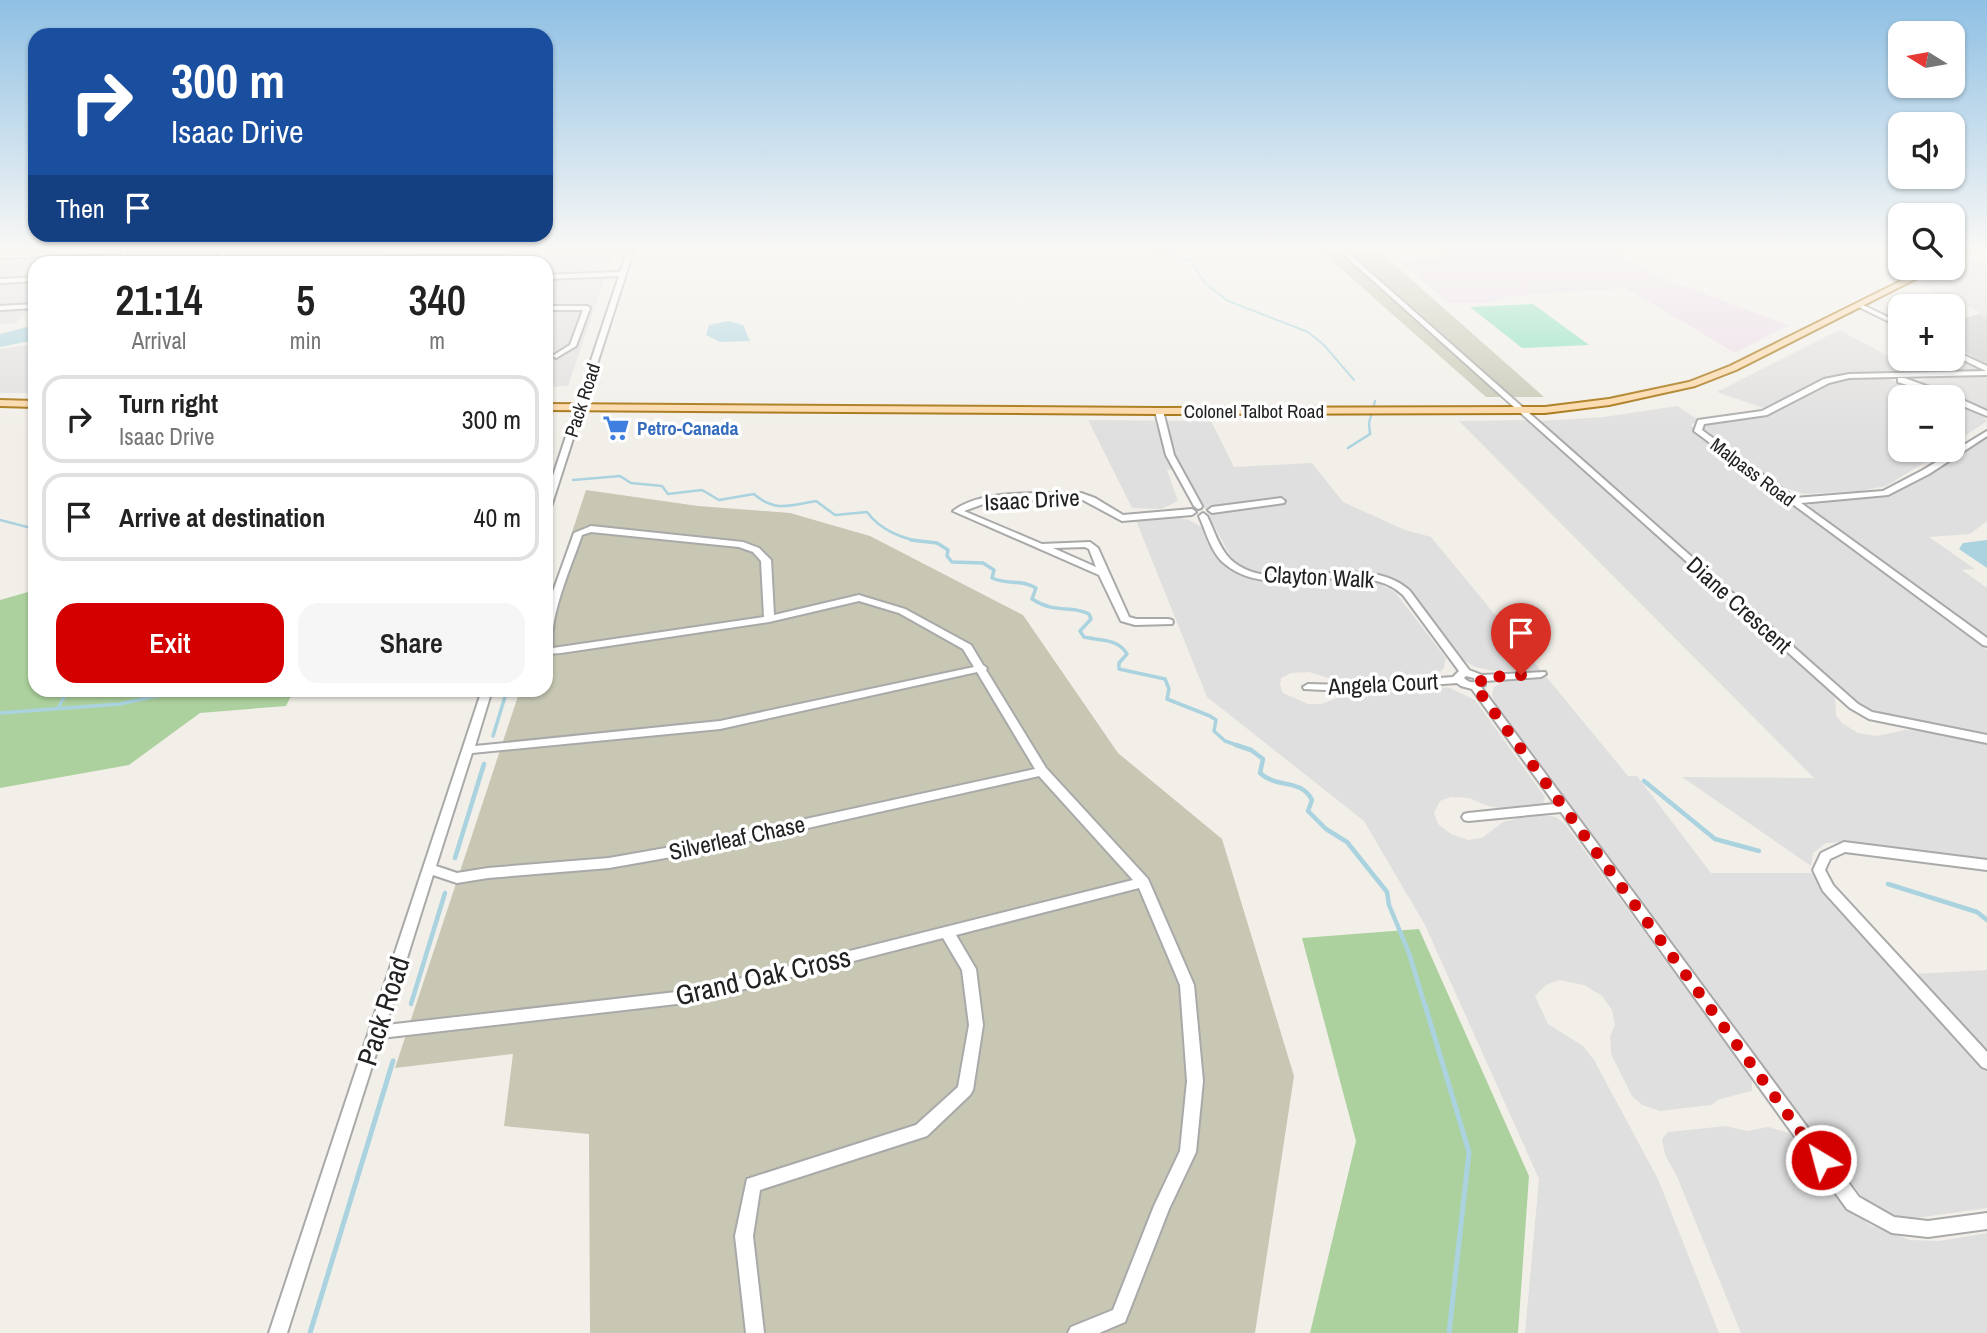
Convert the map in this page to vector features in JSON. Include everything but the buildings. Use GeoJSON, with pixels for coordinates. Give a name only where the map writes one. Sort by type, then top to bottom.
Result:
{"type":"FeatureCollection","features":[{"type":"Feature","properties":{"kind":"main road","name":"Colonel Talbot Road"},"geometry":{"type":"LineString","coordinates":[[553,407],[1522,411],[1609,402],[1679,388],[1732,368],[1842,313]]}},
{"type":"Feature","properties":{"kind":"main road"},"geometry":{"type":"LineString","coordinates":[[0,403],[28,404]]}},
{"type":"Feature","properties":{"kind":"street"},"geometry":{"type":"LineString","coordinates":[[556,356],[573,345],[585,313]]}},
{"type":"Feature","properties":{"kind":"street","name":"Pack Road"},"geometry":{"type":"LineString","coordinates":[[553,488],[610,313]]}},
{"type":"Feature","properties":{"kind":"street","name":"Diane Crescent"},"geometry":{"type":"LineString","coordinates":[[1413,313],[1854,706],[1869,715],[1987,739]]}},
{"type":"Feature","properties":{"kind":"street"},"geometry":{"type":"LineString","coordinates":[[1965,359],[1987,371]]}},
{"type":"Feature","properties":{"kind":"street","name":"Malpass Road"},"geometry":{"type":"LineString","coordinates":[[1987,371],[1849,376],[1827,381],[1764,413],[1701,422],[1698,431],[1987,643]]}},
{"type":"Feature","properties":{"kind":"street"},"geometry":{"type":"LineString","coordinates":[[1892,376],[1916,385]]}},
{"type":"Feature","properties":{"kind":"street"},"geometry":{"type":"LineString","coordinates":[[1965,404],[1987,414]]}},
{"type":"Feature","properties":{"kind":"street","name":"Clayton Walk"},"geometry":{"type":"LineString","coordinates":[[1159,411],[1170,454],[1228,562],[1240,569],[1278,578],[1362,575],[1401,588],[1462,676]]}},
{"type":"Feature","properties":{"kind":"street"},"geometry":{"type":"LineString","coordinates":[[1792,501],[1885,493],[1926,472],[1987,433]]}},
{"type":"Feature","properties":{"kind":"street","name":"Isaac Drive"},"geometry":{"type":"LineString","coordinates":[[1103,573],[957,511],[969,503],[990,499],[1081,496],[1091,498],[1113,515],[1122,518],[1201,511]]}},
{"type":"Feature","properties":{"kind":"street"},"geometry":{"type":"LineString","coordinates":[[1201,511],[1280,501]]}},
{"type":"Feature","properties":{"kind":"street"},"geometry":{"type":"LineString","coordinates":[[553,605],[578,533],[591,529],[740,544],[756,550],[766,560],[769,620]]}},
{"type":"Feature","properties":{"kind":"street","name":"Isaac Drive"},"geometry":{"type":"LineString","coordinates":[[1040,546],[1087,544],[1093,548],[1125,619],[1135,622],[1168,622]]}},
{"type":"Feature","properties":{"kind":"street"},"geometry":{"type":"LineString","coordinates":[[553,650],[769,620],[859,598],[878,602],[914,617],[967,647],[1042,771],[1143,882],[1187,985],[1195,1081],[1188,1152],[1162,1206],[1119,1316],[1077,1333]]}},
{"type":"Feature","properties":{"kind":"street"},"geometry":{"type":"LineString","coordinates":[[468,750],[720,725],[982,668]]}},
{"type":"Feature","properties":{"kind":"street"},"geometry":{"type":"LineString","coordinates":[[1462,676],[1478,682],[1541,674]]}},
{"type":"Feature","properties":{"kind":"street","name":"Angela Court"},"geometry":{"type":"LineString","coordinates":[[1308,688],[1462,676]]}},
{"type":"Feature","properties":{"kind":"street"},"geometry":{"type":"LineString","coordinates":[[1478,682],[1562,808],[1853,1203],[1892,1225],[1928,1229],[1987,1221]]}},
{"type":"Feature","properties":{"kind":"street","name":"Pack Road"},"geometry":{"type":"LineString","coordinates":[[278,1333],[485,697]]}},
{"type":"Feature","properties":{"kind":"street","name":"Silverleaf Chase"},"geometry":{"type":"LineString","coordinates":[[429,869],[457,878],[609,863],[705,846],[1042,771]]}},
{"type":"Feature","properties":{"kind":"street"},"geometry":{"type":"LineString","coordinates":[[1468,817],[1562,808]]}},
{"type":"Feature","properties":{"kind":"street"},"geometry":{"type":"LineString","coordinates":[[1987,865],[1844,847],[1825,856],[1819,870],[1828,888],[1987,1062]]}},
{"type":"Feature","properties":{"kind":"street","name":"Grand Oak Cross"},"geometry":{"type":"LineString","coordinates":[[376,1032],[694,996],[1143,882]]}},
{"type":"Feature","properties":{"kind":"street"},"geometry":{"type":"LineString","coordinates":[[755,1333],[744,1236],[753,1185],[921,1131],[965,1090],[976,1025],[970,969],[947,932]]}},
{"type":"Feature","properties":{"kind":"shaded area"},"geometry":{"type":"Polygon","coordinates":[[[0,313],[25,313],[16,323],[0,324],[0,313]]]}},
{"type":"Feature","properties":{"kind":"shaded area"},"geometry":{"type":"Polygon","coordinates":[[[553,313],[593,313],[568,386],[553,387],[553,313]]]}},
{"type":"Feature","properties":{"kind":"shaded area"},"geometry":{"type":"Polygon","coordinates":[[[1391,313],[1449,313],[1544,397],[1486,397],[1391,313]]]}},
{"type":"Feature","properties":{"kind":"shaded area"},"geometry":{"type":"Polygon","coordinates":[[[1668,313],[1756,313],[1788,325],[1735,353],[1668,313]]]}},
{"type":"Feature","properties":{"kind":"shaded area"},"geometry":{"type":"Polygon","coordinates":[[[1978,314],[1987,318],[1987,364],[1965,352],[1965,319],[1978,314]]]}},
{"type":"Feature","properties":{"kind":"shaded area"},"geometry":{"type":"Polygon","coordinates":[[[1839,330],[1888,356],[1888,371],[1965,371],[1965,360],[1979,370],[1941,374],[1864,373],[1831,377],[1766,409],[1717,392],[1839,330]]]}},
{"type":"Feature","properties":{"kind":"shaded area"},"geometry":{"type":"Polygon","coordinates":[[[28,345],[28,393],[0,393],[0,349],[28,345]]]}},
{"type":"Feature","properties":{"kind":"shaded area"},"geometry":{"type":"Polygon","coordinates":[[[1987,376],[1987,410],[1965,402],[1965,385],[1924,385],[1918,381],[1930,378],[1987,376]]]}},
{"type":"Feature","properties":{"kind":"shaded area"},"geometry":{"type":"Polygon","coordinates":[[[1852,378],[1886,378],[1906,385],[1888,385],[1888,462],[1925,462],[1886,486],[1860,491],[1804,494],[1779,486],[1703,428],[1706,423],[1769,415],[1828,384],[1852,378]]]}},
{"type":"Feature","properties":{"kind":"shaded area"},"geometry":{"type":"Polygon","coordinates":[[[1677,406],[1699,420],[1691,425],[1700,435],[1987,650],[1987,735],[1886,714],[1862,706],[1539,421],[1604,417],[1677,406]]]}},
{"type":"Feature","properties":{"kind":"shaded area"},"geometry":{"type":"Polygon","coordinates":[[[1965,406],[1980,413],[1987,421],[1965,436],[1965,406]]]}},
{"type":"Feature","properties":{"kind":"shaded area"},"geometry":{"type":"Polygon","coordinates":[[[1088,420],[1211,421],[1234,467],[1312,463],[1343,502],[1405,530],[1431,537],[1628,776],[1637,776],[1711,873],[1814,873],[1818,885],[1987,1072],[1987,1208],[1909,1219],[1883,1212],[1863,1198],[1496,708],[1492,695],[1494,687],[1505,681],[1539,678],[1533,670],[1494,671],[1475,667],[1462,659],[1411,593],[1374,574],[1349,571],[1266,575],[1239,565],[1231,557],[1183,469],[1167,470],[1178,501],[1161,509],[1132,508],[1088,420]]]}},
{"type":"Feature","properties":{"kind":"shaded area"},"geometry":{"type":"Polygon","coordinates":[[[1528,420],[1829,691],[1835,698],[1836,715],[1842,723],[1858,733],[1877,736],[1905,730],[1925,731],[1987,745],[1987,859],[1845,842],[1826,843],[1813,853],[1811,866],[1682,777],[1814,778],[1459,421],[1528,420]]]}},
{"type":"Feature","properties":{"kind":"shaded area"},"geometry":{"type":"Polygon","coordinates":[[[1987,434],[1987,521],[1970,534],[1929,537],[1975,569],[1962,570],[1987,588],[1987,640],[1813,512],[1809,506],[1811,502],[1895,492],[1943,462],[1965,462],[1965,448],[1987,434]]]}},
{"type":"Feature","properties":{"kind":"shaded area"},"geometry":{"type":"Polygon","coordinates":[[[586,490],[698,506],[790,513],[870,536],[1023,615],[1118,753],[1222,839],[1294,1076],[1255,1333],[590,1333],[589,1134],[504,1126],[513,1054],[395,1068],[518,697],[553,697],[553,590],[586,490]]]}},
{"type":"Feature","properties":{"kind":"shaded area"},"geometry":{"type":"Polygon","coordinates":[[[1173,516],[1189,520],[1203,528],[1222,562],[1255,581],[1279,583],[1360,579],[1378,583],[1395,592],[1446,658],[1444,668],[1437,675],[1425,679],[1351,685],[1309,672],[1291,673],[1281,678],[1283,693],[1308,704],[1321,704],[1351,693],[1430,686],[1450,688],[1475,700],[1545,797],[1543,804],[1503,809],[1469,798],[1451,797],[1440,801],[1434,813],[1438,824],[1451,834],[1468,840],[1482,838],[1503,822],[1520,818],[1544,815],[1556,817],[1565,824],[1752,1079],[1752,1091],[1720,1099],[1711,1105],[1660,1111],[1642,1105],[1632,1096],[1611,1054],[1610,1036],[1615,1025],[1612,1010],[1602,996],[1584,985],[1559,980],[1546,985],[1535,996],[1548,1024],[1583,1046],[1594,1060],[1658,1179],[1719,1333],[1525,1333],[1539,1179],[1425,925],[1364,821],[1207,697],[1135,518],[1173,516]]]}},
{"type":"Feature","properties":{"kind":"shaded area"},"geometry":{"type":"Polygon","coordinates":[[[1987,970],[1987,1052],[1915,974],[1987,970]]]}},
{"type":"Feature","properties":{"kind":"shaded area"},"geometry":{"type":"Polygon","coordinates":[[[1726,1126],[1747,1131],[1768,1127],[1789,1133],[1846,1208],[1872,1226],[1910,1240],[1939,1241],[1987,1233],[1987,1333],[1741,1333],[1678,1179],[1665,1154],[1662,1139],[1668,1132],[1726,1126]]]}},
{"type":"Feature","properties":{"kind":"green space"},"geometry":{"type":"Polygon","coordinates":[[[1478,313],[1546,313],[1589,345],[1522,348],[1478,313]]]}},
{"type":"Feature","properties":{"kind":"green space"},"geometry":{"type":"Polygon","coordinates":[[[28,592],[28,697],[290,697],[286,706],[200,713],[129,765],[0,788],[0,600],[28,592]]]}},
{"type":"Feature","properties":{"kind":"green space"},"geometry":{"type":"Polygon","coordinates":[[[1419,929],[1529,1176],[1518,1333],[1310,1333],[1356,1141],[1302,938],[1419,929]]]}},
{"type":"Feature","properties":{"kind":"water"},"geometry":{"type":"Polygon","coordinates":[[[728,321],[743,325],[750,341],[720,342],[706,335],[709,325],[728,321]]]}},
{"type":"Feature","properties":{"kind":"water"},"geometry":{"type":"Polygon","coordinates":[[[28,327],[28,341],[0,347],[0,334],[28,327]]]}},
{"type":"Feature","properties":{"kind":"water"},"geometry":{"type":"Polygon","coordinates":[[[1987,540],[1987,568],[1959,549],[1963,543],[1987,540]]]}},
{"type":"Feature","properties":{"kind":"waterway"},"geometry":{"type":"LineString","coordinates":[[1260,313],[1308,332],[1324,345],[1354,380]]}},
{"type":"Feature","properties":{"kind":"waterway"},"geometry":{"type":"LineString","coordinates":[[1348,448],[1370,434],[1369,423],[1375,401]]}},
{"type":"Feature","properties":{"kind":"waterway"},"geometry":{"type":"LineString","coordinates":[[573,480],[620,476],[631,483],[662,486],[668,494],[702,490],[719,500],[754,494],[776,506],[816,501],[835,515],[867,512],[893,533],[922,541]]}},
{"type":"Feature","properties":{"kind":"waterway"},"geometry":{"type":"LineString","coordinates":[[0,520],[28,527]]}},
{"type":"Feature","properties":{"kind":"waterway"},"geometry":{"type":"LineString","coordinates":[[911,540],[922,541]]}},
{"type":"Feature","properties":{"kind":"waterway"},"geometry":{"type":"LineString","coordinates":[[922,541],[937,543],[948,550],[947,556],[952,562],[983,563],[994,570],[992,578],[1031,585],[1036,588],[1032,599],[1041,604],[1089,614],[1091,619],[1080,631],[1084,637],[1119,645],[1127,654],[1119,663],[1119,669],[1165,679],[1169,689],[1167,699],[1210,716],[1216,720],[1214,731],[1225,741],[1242,747]]}},
{"type":"Feature","properties":{"kind":"waterway"},"geometry":{"type":"LineString","coordinates":[[922,541],[926,542]]}},
{"type":"Feature","properties":{"kind":"waterway"},"geometry":{"type":"LineString","coordinates":[[59,706],[64,697]]}},
{"type":"Feature","properties":{"kind":"waterway"},"geometry":{"type":"LineString","coordinates":[[0,713],[120,704],[152,697]]}},
{"type":"Feature","properties":{"kind":"waterway"},"geometry":{"type":"LineString","coordinates":[[493,736],[505,697]]}},
{"type":"Feature","properties":{"kind":"waterway"},"geometry":{"type":"LineString","coordinates":[[1236,745],[1242,747]]}},
{"type":"Feature","properties":{"kind":"waterway"},"geometry":{"type":"LineString","coordinates":[[1242,747],[1263,759],[1260,773],[1267,778],[1295,786],[1307,793],[1312,800],[1308,811],[1326,829],[1347,842],[1387,892],[1389,905],[1409,953],[1425,1006]]}},
{"type":"Feature","properties":{"kind":"waterway"},"geometry":{"type":"LineString","coordinates":[[455,858],[484,764]]}},
{"type":"Feature","properties":{"kind":"waterway"},"geometry":{"type":"LineString","coordinates":[[1644,781],[1715,839],[1759,851]]}},
{"type":"Feature","properties":{"kind":"waterway"},"geometry":{"type":"LineString","coordinates":[[1888,884],[1977,912],[1987,920]]}},
{"type":"Feature","properties":{"kind":"waterway"},"geometry":{"type":"LineString","coordinates":[[411,1004],[445,893]]}},
{"type":"Feature","properties":{"kind":"waterway"},"geometry":{"type":"LineString","coordinates":[[1425,1005],[1469,1152],[1449,1333]]}},
{"type":"Feature","properties":{"kind":"waterway"},"geometry":{"type":"LineString","coordinates":[[310,1333],[393,1061]]}},
{"type":"Feature","properties":{"kind":"place","name":"Petro-Canada"},"geometry":{"type":"Point","coordinates":[616,428]}},
{"type":"Feature","properties":{"kind":"route"},"geometry":{"type":"LineString","coordinates":[[1521,675],[1481,678],[1481,684],[1475,686],[1821,1160]]}}]}
